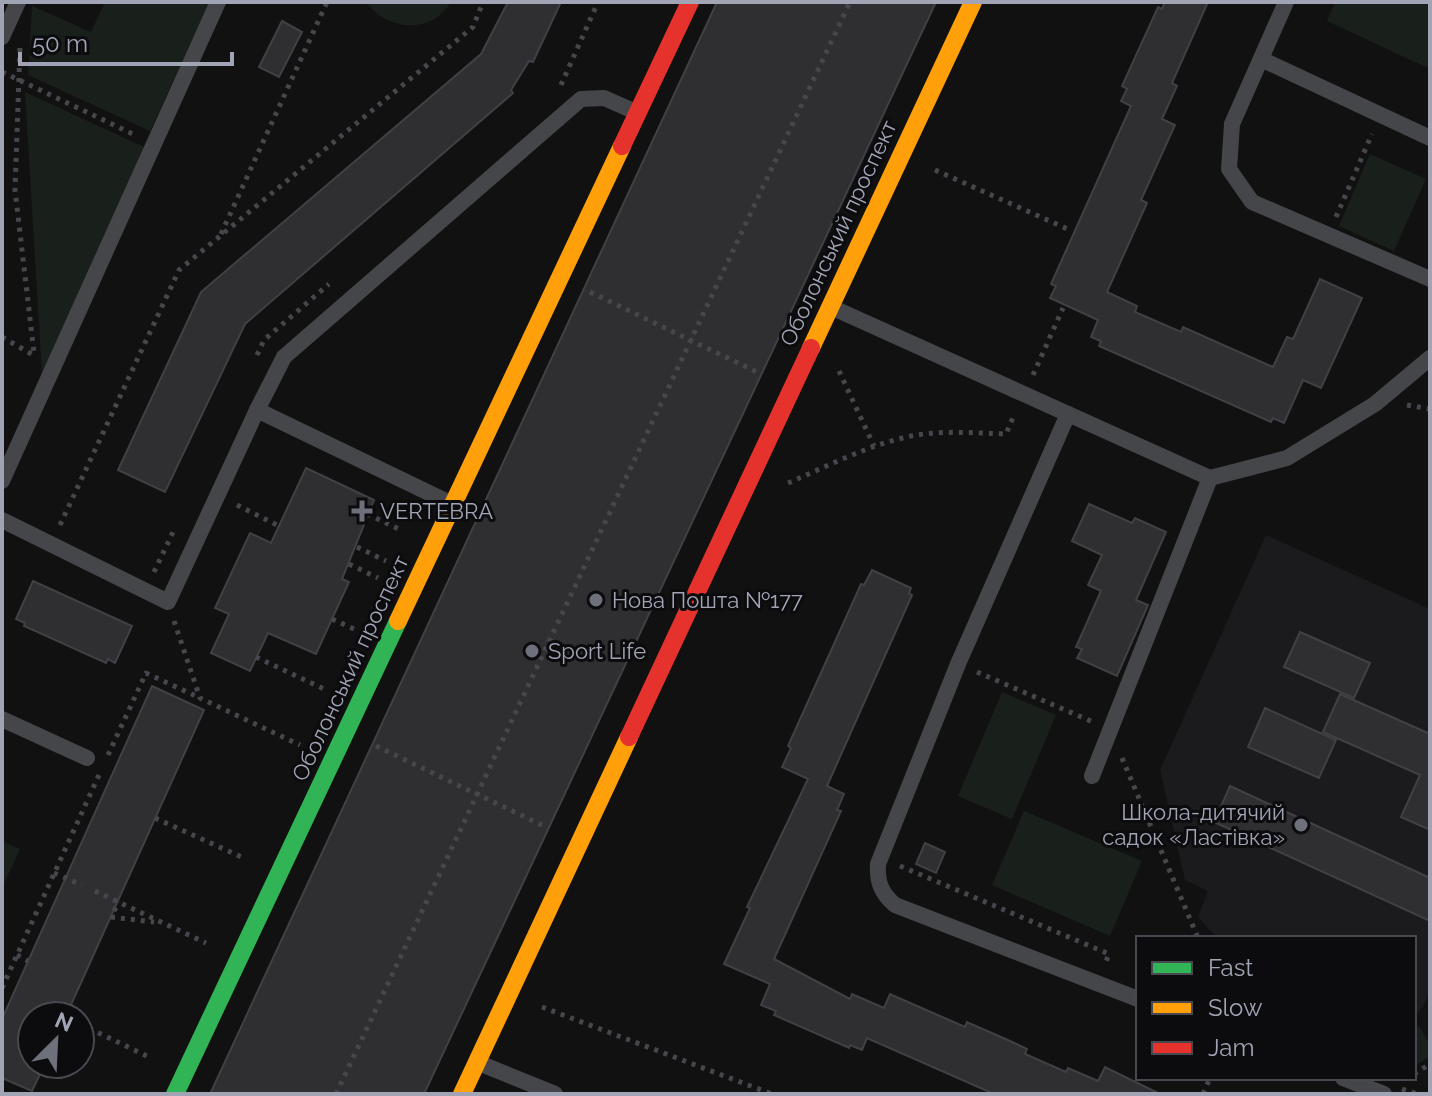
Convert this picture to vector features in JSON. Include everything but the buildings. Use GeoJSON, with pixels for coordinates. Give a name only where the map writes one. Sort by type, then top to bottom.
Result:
{"type":"FeatureCollection","features":[{"type":"Feature","properties":{"kind":"main road","name":"Оболонський проспект"},"geometry":{"type":"LineString","coordinates":[[175,1094],[690,2]]}},
{"type":"Feature","properties":{"kind":"main road","name":"Оболонський проспект"},"geometry":{"type":"LineString","coordinates":[[462,1094],[973,2]]}},
{"type":"Feature","properties":{"kind":"lane"},"geometry":{"type":"LineString","coordinates":[[2,37],[18,2]]}},
{"type":"Feature","properties":{"kind":"lane"},"geometry":{"type":"LineString","coordinates":[[2,481],[218,2]]}},
{"type":"Feature","properties":{"kind":"lane"},"geometry":{"type":"LineString","coordinates":[[1286,2],[1232,124],[1229,169],[1252,202],[1430,279]]}},
{"type":"Feature","properties":{"kind":"lane"},"geometry":{"type":"LineString","coordinates":[[1261,59],[1430,138]]}},
{"type":"Feature","properties":{"kind":"lane"},"geometry":{"type":"LineString","coordinates":[[2,520],[168,602],[284,357],[581,99],[604,98],[637,113]]}},
{"type":"Feature","properties":{"kind":"lane"},"geometry":{"type":"LineString","coordinates":[[830,306],[1210,478],[1287,458],[1375,404],[1412,377],[1430,358]]}},
{"type":"Feature","properties":{"kind":"lane"},"geometry":{"type":"LineString","coordinates":[[257,410],[453,504]]}},
{"type":"Feature","properties":{"kind":"lane"},"geometry":{"type":"LineString","coordinates":[[1068,414],[958,664],[878,864],[877,879],[884,895],[895,905],[1136,998]]}},
{"type":"Feature","properties":{"kind":"lane"},"geometry":{"type":"LineString","coordinates":[[1092,776],[1210,478]]}},
{"type":"Feature","properties":{"kind":"lane"},"geometry":{"type":"LineString","coordinates":[[2,719],[87,758]]}},
{"type":"Feature","properties":{"kind":"lane"},"geometry":{"type":"LineString","coordinates":[[478,1062],[555,1094]]}},
{"type":"Feature","properties":{"kind":"lane"},"geometry":{"type":"LineString","coordinates":[[1348,1080],[1384,1094]]}},
{"type":"Feature","properties":{"kind":"path"},"geometry":{"type":"LineString","coordinates":[[221,235],[327,2]]}},
{"type":"Feature","properties":{"kind":"path"},"geometry":{"type":"LineString","coordinates":[[51,544],[179,270],[473,27],[483,2]]}},
{"type":"Feature","properties":{"kind":"path"},"geometry":{"type":"LineString","coordinates":[[336,1094],[850,2]]}},
{"type":"Feature","properties":{"kind":"path"},"geometry":{"type":"LineString","coordinates":[[21,33],[15,190],[35,356],[36,406]]}},
{"type":"Feature","properties":{"kind":"path"},"geometry":{"type":"LineString","coordinates":[[2,72],[154,143]]}},
{"type":"Feature","properties":{"kind":"path"},"geometry":{"type":"LineString","coordinates":[[1328,235],[1381,115]]}},
{"type":"Feature","properties":{"kind":"path"},"geometry":{"type":"LineString","coordinates":[[935,170],[1070,230]]}},
{"type":"Feature","properties":{"kind":"path"},"geometry":{"type":"LineString","coordinates":[[584,289],[761,374]]}},
{"type":"Feature","properties":{"kind":"path"},"geometry":{"type":"LineString","coordinates":[[779,487],[874,446],[946,432],[1006,434],[1063,308]]}},
{"type":"Feature","properties":{"kind":"path"},"geometry":{"type":"LineString","coordinates":[[2,337],[35,356]]}},
{"type":"Feature","properties":{"kind":"path"},"geometry":{"type":"LineString","coordinates":[[837,367],[874,446]]}},
{"type":"Feature","properties":{"kind":"path"},"geometry":{"type":"LineString","coordinates":[[217,496],[279,526]]}},
{"type":"Feature","properties":{"kind":"path"},"geometry":{"type":"LineString","coordinates":[[367,514],[401,530]]}},
{"type":"Feature","properties":{"kind":"path"},"geometry":{"type":"LineString","coordinates":[[357,547],[386,561]]}},
{"type":"Feature","properties":{"kind":"path"},"geometry":{"type":"LineString","coordinates":[[349,564],[378,578]]}},
{"type":"Feature","properties":{"kind":"path"},"geometry":{"type":"LineString","coordinates":[[168,602],[200,698]]}},
{"type":"Feature","properties":{"kind":"path"},"geometry":{"type":"LineString","coordinates":[[332,619],[354,629]]}},
{"type":"Feature","properties":{"kind":"path"},"geometry":{"type":"LineString","coordinates":[[256,657],[326,690]]}},
{"type":"Feature","properties":{"kind":"path"},"geometry":{"type":"LineString","coordinates":[[2,988],[146,673],[300,745]]}},
{"type":"Feature","properties":{"kind":"path"},"geometry":{"type":"LineString","coordinates":[[373,745],[550,829]]}},
{"type":"Feature","properties":{"kind":"path"},"geometry":{"type":"LineString","coordinates":[[155,818],[246,859]]}},
{"type":"Feature","properties":{"kind":"path"},"geometry":{"type":"LineString","coordinates":[[890,861],[1109,954],[1102,973]]}},
{"type":"Feature","properties":{"kind":"path"},"geometry":{"type":"LineString","coordinates":[[54,873],[82,885]]}},
{"type":"Feature","properties":{"kind":"path"},"geometry":{"type":"LineString","coordinates":[[95,891],[206,943]]}},
{"type":"Feature","properties":{"kind":"path"},"geometry":{"type":"LineString","coordinates":[[119,902],[113,914],[162,922]]}},
{"type":"Feature","properties":{"kind":"path"},"geometry":{"type":"LineString","coordinates":[[17,955],[28,961]]}},
{"type":"Feature","properties":{"kind":"path"},"geometry":{"type":"LineString","coordinates":[[537,1006],[772,1094]]}},
{"type":"Feature","properties":{"kind":"path"},"geometry":{"type":"LineString","coordinates":[[96,1032],[151,1058]]}},
{"type":"Feature","properties":{"kind":"shaded area"},"geometry":{"type":"Polygon","coordinates":[[[105,2],[210,2],[150,131],[28,75],[32,6],[91,32],[105,2]]]}},
{"type":"Feature","properties":{"kind":"shaded area"},"geometry":{"type":"Polygon","coordinates":[[[366,2],[451,2],[432,20],[409,25],[385,19],[366,2]]]}},
{"type":"Feature","properties":{"kind":"shaded area"},"geometry":{"type":"Polygon","coordinates":[[[1335,2],[1430,2],[1430,69],[1327,21],[1335,2]]]}},
{"type":"Feature","properties":{"kind":"shaded area"},"geometry":{"type":"Polygon","coordinates":[[[25,92],[144,147],[42,374],[25,92]]]}},
{"type":"Feature","properties":{"kind":"shaded area"},"geometry":{"type":"Polygon","coordinates":[[[1370,154],[1426,179],[1394,251],[1339,226],[1370,154]]]}},
{"type":"Feature","properties":{"kind":"shaded area","name":"Школа-дитячий садок «Ластівка»"},"geometry":{"type":"Polygon","coordinates":[[[1266,535],[1430,609],[1430,993],[1419,1012],[1416,1013],[1416,936],[1215,936],[1198,917],[1208,891],[1185,880],[1160,770],[1266,535]]]}},
{"type":"Feature","properties":{"kind":"shaded area"},"geometry":{"type":"Polygon","coordinates":[[[1002,692],[1056,715],[1012,819],[958,796],[1002,692]]]}},
{"type":"Feature","properties":{"kind":"shaded area"},"geometry":{"type":"Polygon","coordinates":[[[1024,811],[1142,861],[1110,936],[992,885],[1024,811]]]}},
{"type":"Feature","properties":{"kind":"shaded area"},"geometry":{"type":"Polygon","coordinates":[[[2,841],[20,849],[2,888],[2,841]]]}},
{"type":"Feature","properties":{"kind":"shaded area"},"geometry":{"type":"Polygon","coordinates":[[[1416,1026],[1420,1027],[1430,1045],[1430,1057],[1416,1065],[1416,1026]]]}},
{"type":"Feature","properties":{"kind":"traffic: fast"},"geometry":{"type":"LineString","coordinates":[[175,1094],[398,621]]}},
{"type":"Feature","properties":{"kind":"traffic: slow"},"geometry":{"type":"LineString","coordinates":[[811,348],[973,2]]}},
{"type":"Feature","properties":{"kind":"traffic: slow"},"geometry":{"type":"LineString","coordinates":[[398,621],[622,146]]}},
{"type":"Feature","properties":{"kind":"traffic: slow"},"geometry":{"type":"LineString","coordinates":[[462,1094],[629,737]]}},
{"type":"Feature","properties":{"kind":"traffic: jam"},"geometry":{"type":"LineString","coordinates":[[622,146],[690,2]]}},
{"type":"Feature","properties":{"kind":"traffic: jam"},"geometry":{"type":"LineString","coordinates":[[629,737],[811,348]]}},
{"type":"Feature","properties":{"kind":"place","name":"VERTEBRA"},"geometry":{"type":"Point","coordinates":[362,511]}},
{"type":"Feature","properties":{"kind":"place","name":"Нова Пошта №177"},"geometry":{"type":"Point","coordinates":[596,600]}},
{"type":"Feature","properties":{"kind":"place","name":"Sport Life"},"geometry":{"type":"Point","coordinates":[532,651]}},
{"type":"Feature","properties":{"kind":"place","name":"Школа-дитячий садок «Ластівка»"},"geometry":{"type":"Point","coordinates":[1301,825]}}]}
